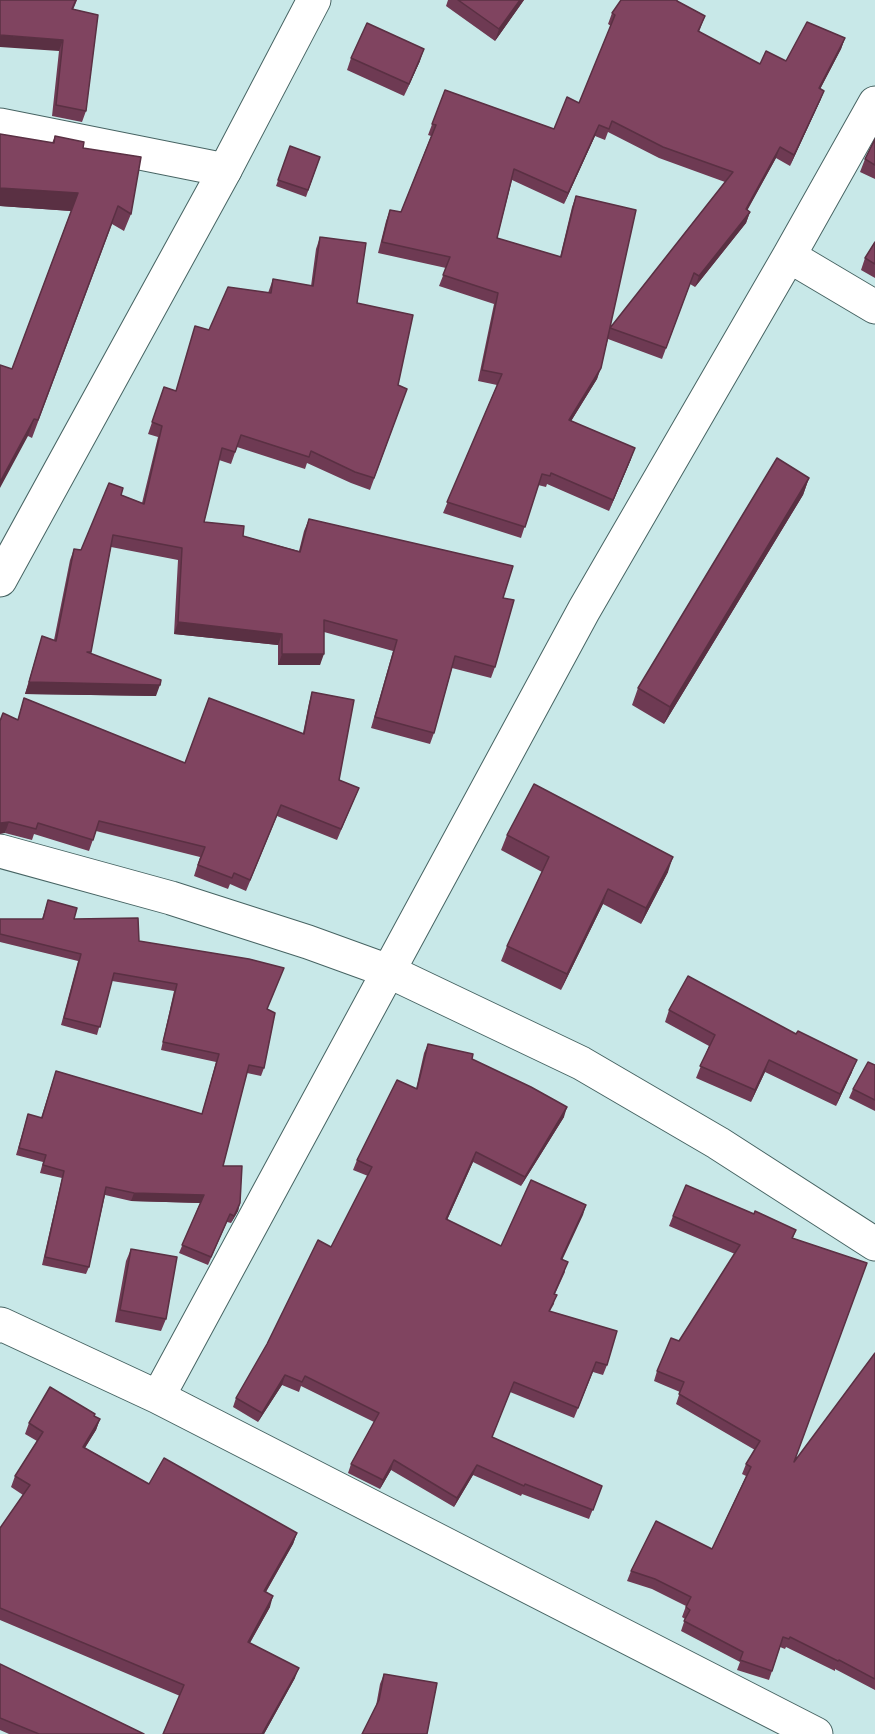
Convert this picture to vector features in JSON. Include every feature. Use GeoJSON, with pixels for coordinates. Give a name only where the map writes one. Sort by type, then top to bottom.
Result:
{"type":"FeatureCollection","features":[{"type":"Feature","properties":{"kind":"street"},"geometry":{"type":"LineString","coordinates":[[0,580],[225,170],[314,0]]}},
{"type":"Feature","properties":{"kind":"street"},"geometry":{"type":"LineString","coordinates":[[158,1397],[584,610],[789,256],[875,102]]}},
{"type":"Feature","properties":{"kind":"street"},"geometry":{"type":"LineString","coordinates":[[0,125],[225,170]]}},
{"type":"Feature","properties":{"kind":"street"},"geometry":{"type":"LineString","coordinates":[[789,256],[875,307]]}},
{"type":"Feature","properties":{"kind":"street"},"geometry":{"type":"LineString","coordinates":[[0,851],[171,898],[308,942],[388,971],[581,1063],[718,1143],[875,1244]]}},
{"type":"Feature","properties":{"kind":"street"},"geometry":{"type":"LineString","coordinates":[[0,1324],[158,1397],[816,1734]]}},
{"type":"Feature","properties":{"kind":"building"},"geometry":{"type":"Polygon","coordinates":[[[0,0],[76,0],[72,9],[98,15],[86,111],[56,105],[63,40],[0,35],[0,0]]]}},
{"type":"Feature","properties":{"kind":"building"},"geometry":{"type":"Polygon","coordinates":[[[458,0],[520,0],[499,29],[458,0]]]}},
{"type":"Feature","properties":{"kind":"building"},"geometry":{"type":"Polygon","coordinates":[[[621,0],[677,0],[705,16],[698,31],[760,64],[766,51],[786,61],[807,22],[845,38],[819,88],[824,91],[794,155],[780,147],[746,209],[750,212],[699,276],[694,273],[666,348],[610,328],[733,172],[663,147],[612,121],[609,129],[599,125],[568,193],[514,169],[497,238],[561,257],[576,196],[636,210],[601,368],[569,420],[635,448],[613,500],[551,473],[550,476],[542,474],[525,527],[447,502],[502,374],[482,370],[498,293],[443,275],[450,257],[382,242],[390,210],[401,212],[436,125],[432,124],[445,90],[554,129],[567,97],[579,103],[615,15],[612,13],[621,0]]]}},
{"type":"Feature","properties":{"kind":"building"},"geometry":{"type":"Polygon","coordinates":[[[367,23],[424,49],[409,84],[351,58],[367,23]]]}},
{"type":"Feature","properties":{"kind":"building"},"geometry":{"type":"Polygon","coordinates":[[[0,134],[54,143],[55,136],[84,142],[83,148],[141,157],[131,214],[118,206],[38,420],[34,419],[0,482],[0,365],[12,369],[78,193],[0,188],[0,134]]]}},
{"type":"Feature","properties":{"kind":"building"},"geometry":{"type":"Polygon","coordinates":[[[875,139],[875,165],[865,159],[875,139]]]}},
{"type":"Feature","properties":{"kind":"building"},"geometry":{"type":"Polygon","coordinates":[[[290,146],[320,157],[308,190],[278,180],[290,146]]]}},
{"type":"Feature","properties":{"kind":"building"},"geometry":{"type":"Polygon","coordinates":[[[320,237],[366,243],[357,303],[413,315],[398,385],[407,389],[374,478],[355,472],[311,451],[309,457],[241,435],[235,452],[222,448],[204,522],[244,526],[243,536],[300,552],[309,519],[513,566],[503,598],[514,600],[495,667],[455,656],[434,733],[375,717],[397,640],[324,620],[324,654],[282,654],[282,634],[178,622],[182,548],[113,535],[91,652],[87,652],[161,680],[160,685],[29,682],[42,636],[56,641],[74,549],[81,550],[109,483],[123,488],[121,495],[144,504],[162,426],[152,422],[164,387],[176,391],[195,326],[209,330],[228,287],[271,293],[273,279],[313,286],[320,237]]]}},
{"type":"Feature","properties":{"kind":"building"},"geometry":{"type":"Polygon","coordinates":[[[875,242],[875,264],[865,258],[875,242]]]}},
{"type":"Feature","properties":{"kind":"building"},"geometry":{"type":"Polygon","coordinates":[[[777,458],[809,478],[670,707],[638,688],[777,458]]]}},
{"type":"Feature","properties":{"kind":"building"},"geometry":{"type":"Polygon","coordinates":[[[312,692],[354,700],[339,780],[359,788],[341,829],[281,805],[250,880],[234,873],[232,878],[198,865],[205,847],[99,821],[93,840],[38,823],[36,829],[9,822],[0,823],[0,721],[3,713],[18,720],[24,698],[185,763],[209,698],[304,734],[312,692]]]}},
{"type":"Feature","properties":{"kind":"building"},"geometry":{"type":"Polygon","coordinates":[[[534,784],[673,857],[646,908],[608,889],[567,974],[507,946],[549,857],[507,835],[534,784]]]}},
{"type":"Feature","properties":{"kind":"building"},"geometry":{"type":"Polygon","coordinates":[[[48,900],[77,908],[74,919],[138,918],[139,941],[249,959],[284,968],[267,1009],[275,1013],[264,1068],[249,1065],[223,1166],[242,1166],[240,1203],[234,1216],[230,1214],[211,1257],[182,1245],[204,1195],[134,1193],[106,1187],[89,1267],[45,1257],[64,1171],[43,1165],[46,1155],[19,1148],[28,1114],[42,1118],[56,1071],[202,1114],[219,1054],[163,1042],[177,984],[114,973],[100,1027],[64,1018],[81,954],[0,934],[0,919],[43,919],[48,900]]]}},
{"type":"Feature","properties":{"kind":"building"},"geometry":{"type":"Polygon","coordinates":[[[688,976],[796,1034],[798,1031],[857,1060],[840,1094],[769,1060],[755,1090],[700,1066],[715,1035],[669,1010],[688,976]]]}},
{"type":"Feature","properties":{"kind":"building"},"geometry":{"type":"Polygon","coordinates":[[[428,1044],[473,1054],[472,1059],[567,1107],[525,1177],[476,1152],[446,1219],[501,1246],[531,1180],[586,1205],[561,1259],[568,1262],[549,1311],[617,1331],[607,1365],[596,1362],[578,1408],[514,1382],[492,1437],[602,1486],[593,1510],[525,1484],[524,1486],[477,1465],[457,1498],[394,1460],[383,1480],[351,1464],[379,1413],[305,1376],[302,1382],[285,1375],[262,1413],[236,1398],[267,1344],[318,1240],[331,1247],[372,1167],[357,1160],[397,1080],[417,1089],[428,1044]]]}},
{"type":"Feature","properties":{"kind":"building"},"geometry":{"type":"Polygon","coordinates":[[[868,1062],[875,1065],[875,1100],[853,1089],[868,1062]]]}},
{"type":"Feature","properties":{"kind":"building"},"geometry":{"type":"Polygon","coordinates":[[[686,1185],[754,1214],[755,1211],[796,1230],[792,1238],[867,1263],[794,1462],[875,1353],[875,1679],[790,1637],[789,1639],[783,1637],[772,1671],[740,1660],[743,1652],[684,1621],[690,1610],[686,1607],[691,1597],[655,1579],[631,1571],[656,1521],[712,1549],[751,1467],[746,1464],[760,1441],[679,1394],[684,1382],[657,1371],[671,1338],[679,1341],[740,1245],[673,1216],[686,1185]]]}},
{"type":"Feature","properties":{"kind":"building"},"geometry":{"type":"Polygon","coordinates":[[[131,1249],[177,1257],[166,1319],[120,1310],[131,1249]]]}},
{"type":"Feature","properties":{"kind":"building"},"geometry":{"type":"Polygon","coordinates":[[[50,1387],[100,1419],[83,1447],[149,1484],[164,1458],[297,1533],[264,1591],[273,1596],[248,1642],[299,1668],[262,1734],[163,1734],[184,1685],[0,1608],[0,1528],[30,1485],[15,1476],[43,1432],[29,1423],[50,1387]]]}},
{"type":"Feature","properties":{"kind":"building"},"geometry":{"type":"Polygon","coordinates":[[[0,1664],[144,1734],[39,1734],[0,1718],[0,1664]]]}},
{"type":"Feature","properties":{"kind":"building"},"geometry":{"type":"Polygon","coordinates":[[[384,1674],[437,1683],[427,1734],[362,1734],[379,1700],[384,1674]]]}}]}
